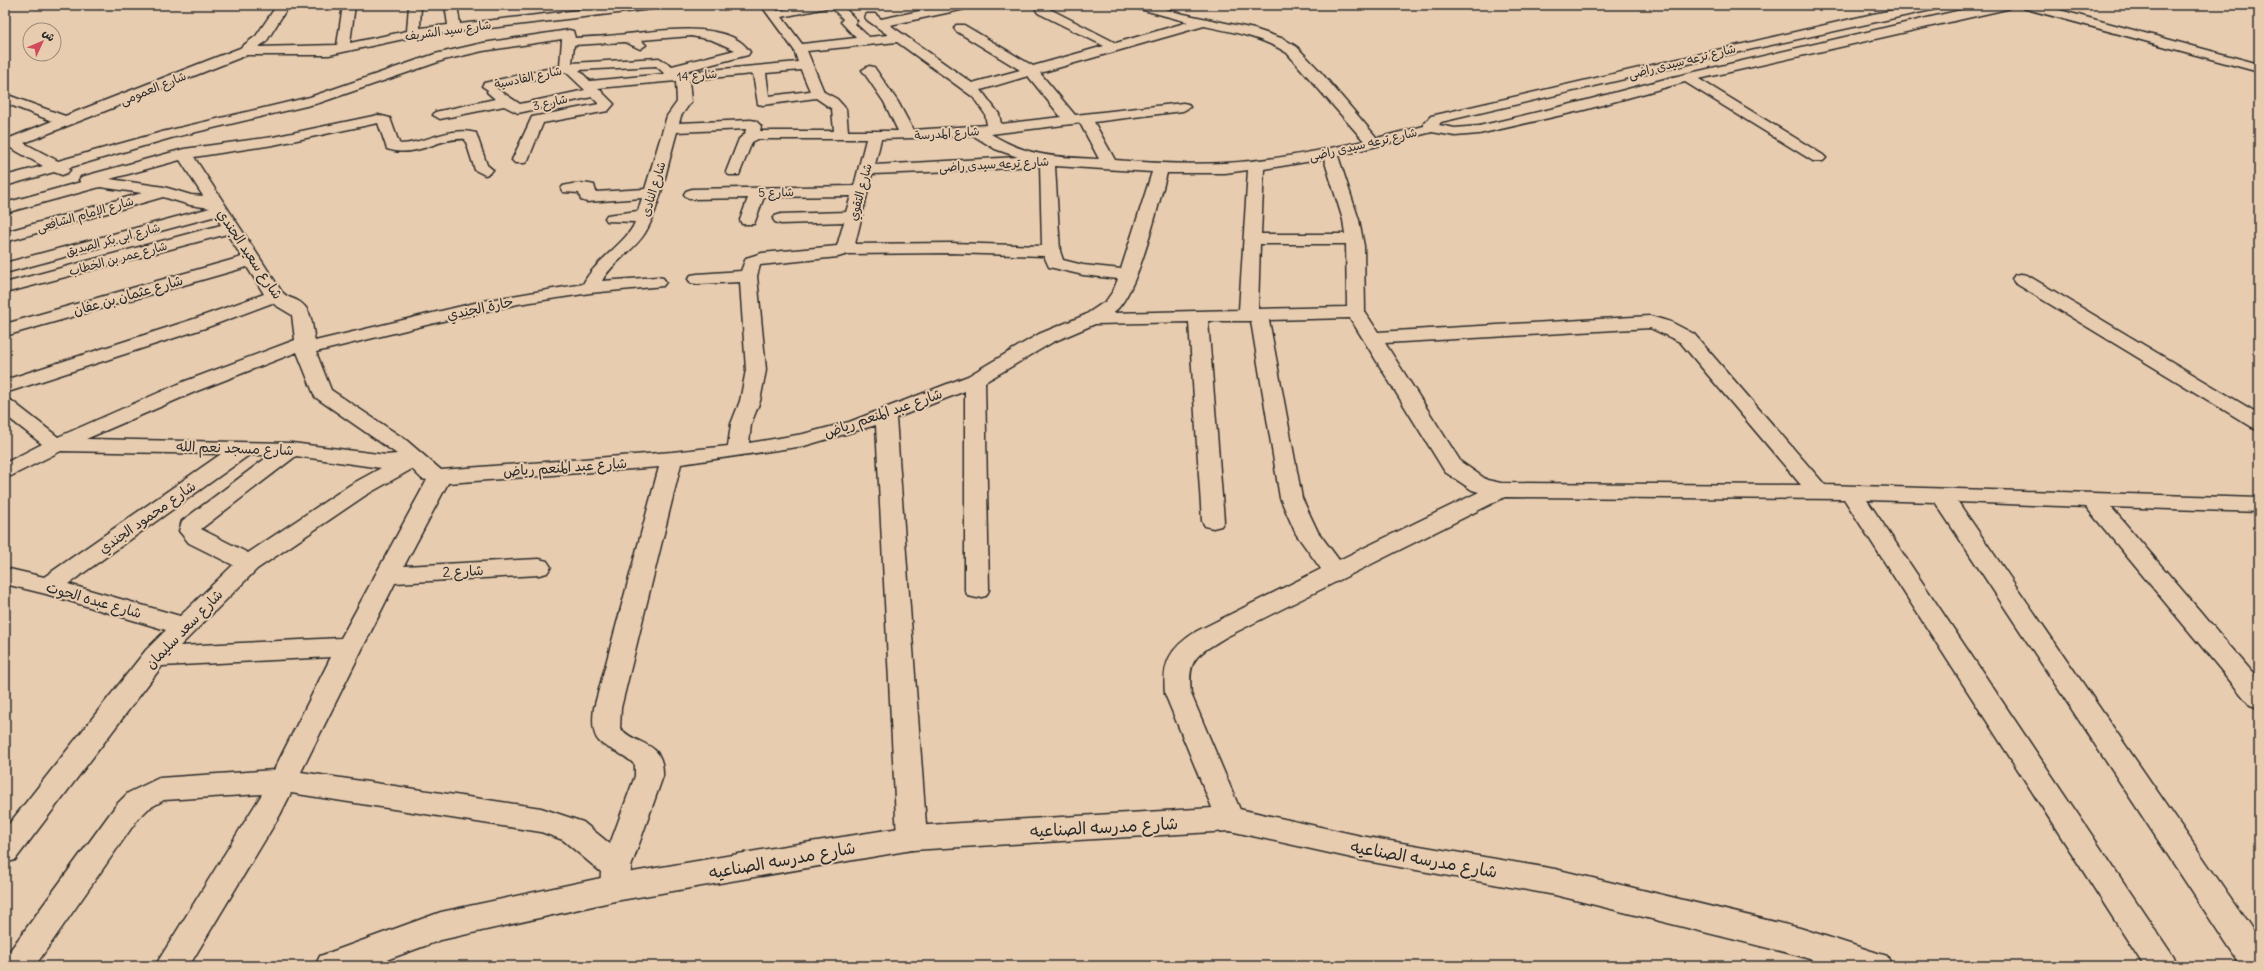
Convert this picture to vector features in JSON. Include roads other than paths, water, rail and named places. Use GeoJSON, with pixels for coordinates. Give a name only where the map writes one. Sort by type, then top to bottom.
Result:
{"type":"FeatureCollection","features":[{"type":"Feature","properties":{"kind":"street","name":"شارع العمومى"},"geometry":{"type":"LineString","coordinates":[[9,144],[245,51],[261,40],[282,5]]}},
{"type":"Feature","properties":{"kind":"street"},"geometry":{"type":"LineString","coordinates":[[343,49],[349,5]]}},
{"type":"Feature","properties":{"kind":"street"},"geometry":{"type":"LineString","coordinates":[[413,33],[415,5]]}},
{"type":"Feature","properties":{"kind":"street"},"geometry":{"type":"LineString","coordinates":[[451,5],[455,28]]}},
{"type":"Feature","properties":{"kind":"street","name":"شارع سيد الشريف"},"geometry":{"type":"LineString","coordinates":[[245,51],[313,52],[343,49],[413,33],[455,28],[499,17],[566,10],[652,5]]}},
{"type":"Feature","properties":{"kind":"street"},"geometry":{"type":"LineString","coordinates":[[771,10],[822,5]]}},
{"type":"Feature","properties":{"kind":"street"},"geometry":{"type":"LineString","coordinates":[[835,5],[851,21],[847,22],[866,42]]}},
{"type":"Feature","properties":{"kind":"street"},"geometry":{"type":"LineString","coordinates":[[966,5],[908,17],[875,20],[971,88],[989,107],[995,129]]}},
{"type":"Feature","properties":{"kind":"street"},"geometry":{"type":"LineString","coordinates":[[1140,5],[1202,22],[1266,37],[1292,50],[1314,72],[1374,144]]}},
{"type":"Feature","properties":{"kind":"street","name":"شارع ترعه سيدى راضى"},"geometry":{"type":"LineString","coordinates":[[865,170],[984,165],[1043,160],[1161,168],[1201,169],[1256,166],[1374,144],[1432,128],[1431,123],[1436,119],[1657,68],[1709,53],[1936,5]]}},
{"type":"Feature","properties":{"kind":"street"},"geometry":{"type":"LineString","coordinates":[[1432,128],[1456,132],[1479,130],[1579,107],[1688,78],[1957,14],[2007,5]]}},
{"type":"Feature","properties":{"kind":"street"},"geometry":{"type":"LineString","coordinates":[[2027,5],[2259,68]]}},
{"type":"Feature","properties":{"kind":"street"},"geometry":{"type":"LineString","coordinates":[[2064,5],[2259,59]]}},
{"type":"Feature","properties":{"kind":"street"},"geometry":{"type":"LineString","coordinates":[[897,9],[908,17]]}},
{"type":"Feature","properties":{"kind":"street"},"geometry":{"type":"LineString","coordinates":[[771,10],[799,48],[818,94]]}},
{"type":"Feature","properties":{"kind":"street"},"geometry":{"type":"LineString","coordinates":[[1042,10],[1115,48]]}},
{"type":"Feature","properties":{"kind":"street"},"geometry":{"type":"LineString","coordinates":[[971,88],[1032,72],[1202,22]]}},
{"type":"Feature","properties":{"kind":"street"},"geometry":{"type":"LineString","coordinates":[[960,28],[1032,72],[1078,119],[1109,164]]}},
{"type":"Feature","properties":{"kind":"street"},"geometry":{"type":"LineString","coordinates":[[5,181],[173,133],[307,102],[440,57],[483,47],[568,38],[627,38],[693,31],[720,38],[741,48],[743,52],[668,71],[645,49],[627,38]]}},
{"type":"Feature","properties":{"kind":"street"},"geometry":{"type":"LineString","coordinates":[[520,160],[537,120],[603,108],[607,104],[592,88],[567,68],[564,62],[568,38]]}},
{"type":"Feature","properties":{"kind":"street"},"geometry":{"type":"LineString","coordinates":[[799,48],[900,38]]}},
{"type":"Feature","properties":{"kind":"street","name":"شارع القادسية"},"geometry":{"type":"LineString","coordinates":[[491,89],[567,68],[659,62]]}},
{"type":"Feature","properties":{"kind":"street","name":"شارع 14"},"geometry":{"type":"LineString","coordinates":[[592,88],[682,76],[807,65]]}},
{"type":"Feature","properties":{"kind":"street"},"geometry":{"type":"LineString","coordinates":[[759,70],[763,101],[818,94],[836,103],[840,109],[841,135]]}},
{"type":"Feature","properties":{"kind":"street"},"geometry":{"type":"LineString","coordinates":[[869,70],[891,102],[908,135]]}},
{"type":"Feature","properties":{"kind":"street","name":"شارع النادى"},"geometry":{"type":"LineString","coordinates":[[590,288],[598,272],[639,231],[674,116],[684,102],[682,76]]}},
{"type":"Feature","properties":{"kind":"street"},"geometry":{"type":"LineString","coordinates":[[1688,78],[1818,158]]}},
{"type":"Feature","properties":{"kind":"street","name":"شارع 3"},"geometry":{"type":"LineString","coordinates":[[491,89],[506,101],[519,108],[592,88]]}},
{"type":"Feature","properties":{"kind":"street"},"geometry":{"type":"LineString","coordinates":[[5,98],[67,122]]}},
{"type":"Feature","properties":{"kind":"street"},"geometry":{"type":"LineString","coordinates":[[440,115],[506,101]]}},
{"type":"Feature","properties":{"kind":"street","name":"شارع المدرسة"},"geometry":{"type":"LineString","coordinates":[[752,136],[908,135],[977,131],[1183,107]]}},
{"type":"Feature","properties":{"kind":"street"},"geometry":{"type":"LineString","coordinates":[[5,208],[184,154],[273,141],[378,119],[385,121],[392,146],[395,148],[457,135],[471,136],[480,167],[485,170]]}},
{"type":"Feature","properties":{"kind":"street"},"geometry":{"type":"LineString","coordinates":[[671,128],[751,124],[754,126],[752,136],[746,139],[734,172]]}},
{"type":"Feature","properties":{"kind":"street"},"geometry":{"type":"LineString","coordinates":[[977,131],[1000,146],[1043,160],[1051,251],[1055,263],[1069,268],[1128,275]]}},
{"type":"Feature","properties":{"kind":"street","name":"شارع التقوي"},"geometry":{"type":"LineString","coordinates":[[845,248],[875,135]]}},
{"type":"Feature","properties":{"kind":"street"},"geometry":{"type":"LineString","coordinates":[[9,144],[55,167],[93,181],[164,192],[190,200],[218,206]]}},
{"type":"Feature","properties":{"kind":"street"},"geometry":{"type":"LineString","coordinates":[[1330,153],[1351,220],[1354,239],[1356,312],[1453,467],[1468,479],[1480,485],[1500,490],[1818,491],[2259,505]]}},
{"type":"Feature","properties":{"kind":"street","name":"شارع سعيد الجندي"},"geometry":{"type":"LineString","coordinates":[[184,154],[275,296],[284,304],[292,305],[301,313],[305,346],[322,393],[399,445],[430,474],[440,477]]}},
{"type":"Feature","properties":{"kind":"street"},"geometry":{"type":"LineString","coordinates":[[1256,166],[1253,239],[1254,316],[1290,498],[1308,534],[1335,572]]}},
{"type":"Feature","properties":{"kind":"street","name":"شارع عبد المنعم رياض"},"geometry":{"type":"LineString","coordinates":[[440,477],[672,459],[738,451],[804,440],[856,426],[975,380],[1046,338],[1092,319],[1112,305],[1122,291],[1128,275],[1161,168]]}},
{"type":"Feature","properties":{"kind":"street"},"geometry":{"type":"LineString","coordinates":[[569,190],[588,188],[588,198],[651,193]]}},
{"type":"Feature","properties":{"kind":"street","name":"شارع 5"},"geometry":{"type":"LineString","coordinates":[[692,194],[860,190]]}},
{"type":"Feature","properties":{"kind":"street","name":"شارع الإمام الشافعى"},"geometry":{"type":"LineString","coordinates":[[5,237],[164,192]]}},
{"type":"Feature","properties":{"kind":"street"},"geometry":{"type":"LineString","coordinates":[[748,220],[758,192]]}},
{"type":"Feature","properties":{"kind":"street","name":"شارع ابى بكر الصديق"},"geometry":{"type":"LineString","coordinates":[[5,268],[218,206]]}},
{"type":"Feature","properties":{"kind":"street"},"geometry":{"type":"LineString","coordinates":[[613,218],[644,216]]}},
{"type":"Feature","properties":{"kind":"street"},"geometry":{"type":"LineString","coordinates":[[781,219],[853,217]]}},
{"type":"Feature","properties":{"kind":"street","name":"شارع عمر بن الخطاب"},"geometry":{"type":"LineString","coordinates":[[5,288],[232,228]]}},
{"type":"Feature","properties":{"kind":"street"},"geometry":{"type":"LineString","coordinates":[[1253,239],[1354,239]]}},
{"type":"Feature","properties":{"kind":"street"},"geometry":{"type":"LineString","coordinates":[[738,451],[740,424],[750,401],[756,370],[748,276],[752,262],[758,259],[838,252],[845,248],[951,248],[1051,251]]}},
{"type":"Feature","properties":{"kind":"street","name":"شارع عثمان بن عفان"},"geometry":{"type":"LineString","coordinates":[[5,330],[252,260]]}},
{"type":"Feature","properties":{"kind":"street"},"geometry":{"type":"LineString","coordinates":[[697,279],[748,276]]}},
{"type":"Feature","properties":{"kind":"street"},"geometry":{"type":"LineString","coordinates":[[2021,279],[2259,423]]}},
{"type":"Feature","properties":{"kind":"street","name":"حارة الجندي"},"geometry":{"type":"LineString","coordinates":[[5,472],[56,445],[175,392],[305,346],[520,299],[590,288],[656,282]]}},
{"type":"Feature","properties":{"kind":"street"},"geometry":{"type":"LineString","coordinates":[[5,387],[200,323],[275,296]]}},
{"type":"Feature","properties":{"kind":"street"},"geometry":{"type":"LineString","coordinates":[[1092,319],[1254,316],[1356,312]]}},
{"type":"Feature","properties":{"kind":"street"},"geometry":{"type":"LineString","coordinates":[[1198,317],[1212,521]]}},
{"type":"Feature","properties":{"kind":"street"},"geometry":{"type":"LineString","coordinates":[[1371,338],[1650,322],[1672,328],[1687,338],[1818,491]]}},
{"type":"Feature","properties":{"kind":"street"},"geometry":{"type":"LineString","coordinates":[[975,380],[977,590]]}},
{"type":"Feature","properties":{"kind":"street"},"geometry":{"type":"LineString","coordinates":[[5,405],[56,445]]}},
{"type":"Feature","properties":{"kind":"street"},"geometry":{"type":"LineString","coordinates":[[886,415],[912,838]]}},
{"type":"Feature","properties":{"kind":"street","name":"شارع مسجد نعم الله"},"geometry":{"type":"LineString","coordinates":[[56,445],[246,447],[292,449],[386,462],[413,459]]}},
{"type":"Feature","properties":{"kind":"street","name":"شارع محمود الجندي"},"geometry":{"type":"LineString","coordinates":[[48,586],[246,447]]}},
{"type":"Feature","properties":{"kind":"street"},"geometry":{"type":"LineString","coordinates":[[249,563],[197,538],[190,531],[190,526],[292,449]]}},
{"type":"Feature","properties":{"kind":"street","name":"شارع سعد سليمان"},"geometry":{"type":"LineString","coordinates":[[5,851],[155,657],[183,626],[249,563],[316,517],[413,459]]}},
{"type":"Feature","properties":{"kind":"street"},"geometry":{"type":"LineString","coordinates":[[615,878],[649,776],[648,763],[641,753],[615,740],[606,729],[606,717],[616,669],[672,459]]}},
{"type":"Feature","properties":{"kind":"street"},"geometry":{"type":"LineString","coordinates":[[171,966],[270,807],[349,647],[440,477]]}},
{"type":"Feature","properties":{"kind":"street"},"geometry":{"type":"LineString","coordinates":[[1230,819],[1178,694],[1175,675],[1180,658],[1217,631],[1500,490]]}},
{"type":"Feature","properties":{"kind":"street"},"geometry":{"type":"LineString","coordinates":[[1852,492],[2162,966]]}},
{"type":"Feature","properties":{"kind":"street"},"geometry":{"type":"LineString","coordinates":[[1941,494],[2259,966]]}},
{"type":"Feature","properties":{"kind":"street"},"geometry":{"type":"LineString","coordinates":[[2092,499],[2259,698]]}},
{"type":"Feature","properties":{"kind":"street","name":"شارع 2"},"geometry":{"type":"LineString","coordinates":[[388,575],[539,567]]}},
{"type":"Feature","properties":{"kind":"street","name":"شارع عبده الحوت"},"geometry":{"type":"LineString","coordinates":[[5,576],[48,586],[183,626]]}},
{"type":"Feature","properties":{"kind":"street"},"geometry":{"type":"LineString","coordinates":[[155,657],[349,647]]}},
{"type":"Feature","properties":{"kind":"street"},"geometry":{"type":"LineString","coordinates":[[17,966],[127,812],[138,801],[159,789],[284,781],[541,820],[573,830],[615,878]]}},
{"type":"Feature","properties":{"kind":"street","name":"شارع مدرسه الصناعيه"},"geometry":{"type":"LineString","coordinates":[[331,966],[441,926],[615,878],[912,838],[1230,819],[1361,848],[1555,882],[1800,942],[1876,966]]}}]}
